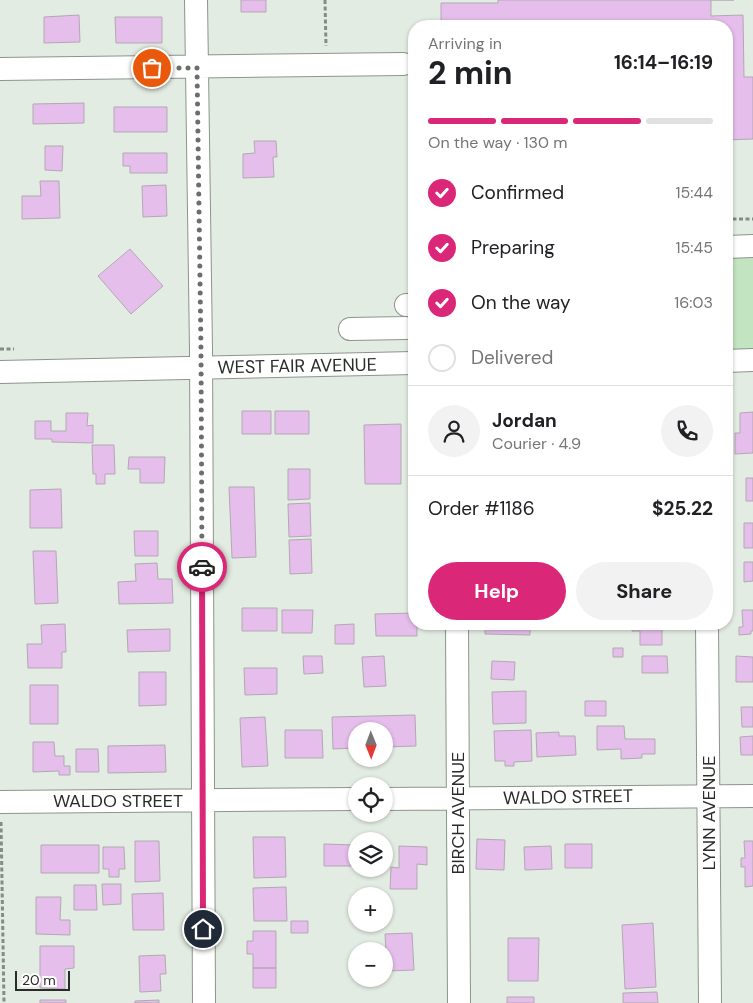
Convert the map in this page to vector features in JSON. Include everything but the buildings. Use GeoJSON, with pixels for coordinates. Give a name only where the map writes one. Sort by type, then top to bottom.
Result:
{"type":"FeatureCollection","features":[{"type":"Feature","properties":{"kind":"street"},"geometry":{"type":"LineString","coordinates":[[196,0],[201,368],[204,1003]]}},
{"type":"Feature","properties":{"kind":"street"},"geometry":{"type":"LineString","coordinates":[[0,69],[403,64]]}},
{"type":"Feature","properties":{"kind":"street"},"geometry":{"type":"LineString","coordinates":[[733,247],[753,246]]}},
{"type":"Feature","properties":{"kind":"street"},"geometry":{"type":"LineString","coordinates":[[350,329],[406,328]]}},
{"type":"Feature","properties":{"kind":"street"},"geometry":{"type":"LineString","coordinates":[[733,361],[753,360]]}},
{"type":"Feature","properties":{"kind":"street","name":"WEST FAIR AVENUE"},"geometry":{"type":"LineString","coordinates":[[0,372],[408,363]]}},
{"type":"Feature","properties":{"kind":"street","name":"BIRCH AVENUE"},"geometry":{"type":"LineString","coordinates":[[457,630],[459,1003]]}},
{"type":"Feature","properties":{"kind":"street","name":"LYNN AVENUE"},"geometry":{"type":"LineString","coordinates":[[707,630],[710,1003]]}},
{"type":"Feature","properties":{"kind":"street","name":"WALDO STREET"},"geometry":{"type":"LineString","coordinates":[[393,799],[753,796]]}},
{"type":"Feature","properties":{"kind":"street","name":"WALDO STREET"},"geometry":{"type":"LineString","coordinates":[[1,812],[202,801],[348,799]]}},
{"type":"Feature","properties":{"kind":"path"},"geometry":{"type":"LineString","coordinates":[[325,0],[326,49]]}},
{"type":"Feature","properties":{"kind":"path"},"geometry":{"type":"LineString","coordinates":[[733,219],[753,219]]}},
{"type":"Feature","properties":{"kind":"path"},"geometry":{"type":"LineString","coordinates":[[1,812],[4,1003]]}},
{"type":"Feature","properties":{"kind":"green space"},"geometry":{"type":"Polygon","coordinates":[[[753,255],[753,350],[733,350],[733,259],[753,255]]]}},
{"type":"Feature","properties":{"kind":"way so far"},"geometry":{"type":"LineString","coordinates":[[152,68],[197,68],[202,567]]}},
{"type":"Feature","properties":{"kind":"route"},"geometry":{"type":"LineString","coordinates":[[202,567],[203,929]]}}]}
